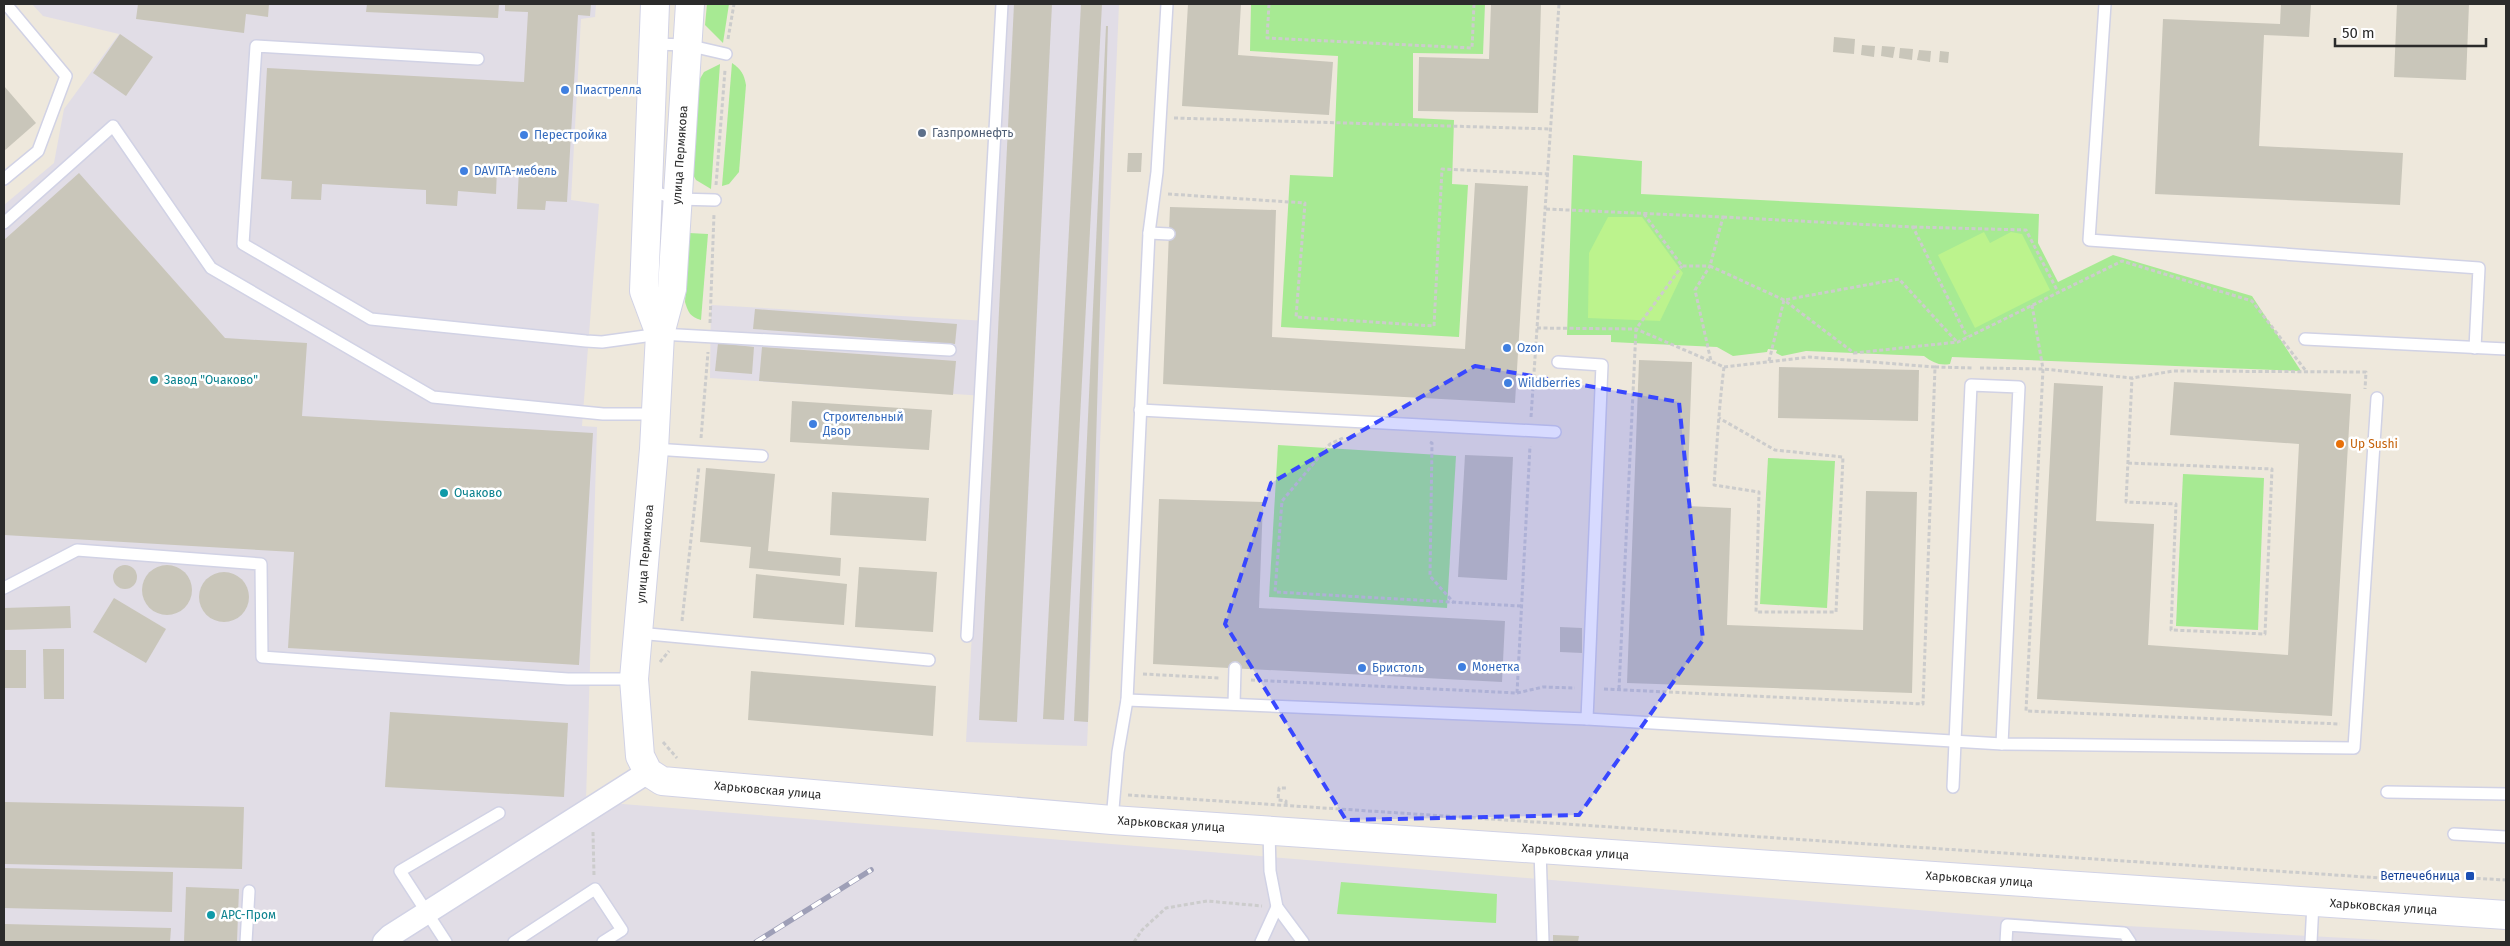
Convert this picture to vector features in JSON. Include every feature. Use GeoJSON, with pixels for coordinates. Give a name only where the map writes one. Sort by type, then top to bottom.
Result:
{"type":"FeatureCollection","features":[{"type":"Feature","properties":{"kind":"street","name":"улица Пермякова"},"geometry":{"type":"LineString","coordinates":[[656,4],[644,291],[660,334]]}},
{"type":"Feature","properties":{"kind":"street","name":"улица Пермякова"},"geometry":{"type":"LineString","coordinates":[[648,772],[640,756],[634,679],[654,449],[660,334],[672,289],[690,4]]}},
{"type":"Feature","properties":{"kind":"street","name":"Харьковская улица"},"geometry":{"type":"LineString","coordinates":[[648,772],[662,781],[690,785],[1112,820],[2506,915]]}},
{"type":"Feature","properties":{"kind":"street"},"geometry":{"type":"LineString","coordinates":[[384,942],[390,936],[648,772]]}},
{"type":"Feature","properties":{"kind":"lane"},"geometry":{"type":"LineString","coordinates":[[4,179],[38,151],[66,76],[6,4]]}},
{"type":"Feature","properties":{"kind":"lane"},"geometry":{"type":"LineString","coordinates":[[967,636],[1002,4]]}},
{"type":"Feature","properties":{"kind":"lane"},"geometry":{"type":"LineString","coordinates":[[1112,820],[1118,752],[1127,700],[1149,233],[1161,117],[1167,4]]}},
{"type":"Feature","properties":{"kind":"lane"},"geometry":{"type":"LineString","coordinates":[[2104,4],[2089,240],[2479,268],[2475,348]]}},
{"type":"Feature","properties":{"kind":"lane"},"geometry":{"type":"LineString","coordinates":[[654,44],[687,45],[726,54]]}},
{"type":"Feature","properties":{"kind":"lane"},"geometry":{"type":"LineString","coordinates":[[478,59],[256,46],[243,244],[371,319],[602,342],[660,334],[950,350]]}},
{"type":"Feature","properties":{"kind":"lane"},"geometry":{"type":"LineString","coordinates":[[4,223],[113,126],[211,268],[433,398],[603,414],[655,414]]}},
{"type":"Feature","properties":{"kind":"lane"},"geometry":{"type":"LineString","coordinates":[[648,190],[677,199],[715,200]]}},
{"type":"Feature","properties":{"kind":"lane"},"geometry":{"type":"LineString","coordinates":[[1149,233],[1169,234]]}},
{"type":"Feature","properties":{"kind":"lane"},"geometry":{"type":"LineString","coordinates":[[2305,339],[2506,349]]}},
{"type":"Feature","properties":{"kind":"lane"},"geometry":{"type":"LineString","coordinates":[[1558,362],[1602,365],[1587,719]]}},
{"type":"Feature","properties":{"kind":"lane"},"geometry":{"type":"LineString","coordinates":[[1953,787],[1972,385],[2019,388],[2002,744]]}},
{"type":"Feature","properties":{"kind":"lane"},"geometry":{"type":"LineString","coordinates":[[1127,700],[1587,719],[2002,744],[2354,748],[2377,398]]}},
{"type":"Feature","properties":{"kind":"lane"},"geometry":{"type":"LineString","coordinates":[[1140,410],[1555,432]]}},
{"type":"Feature","properties":{"kind":"lane"},"geometry":{"type":"LineString","coordinates":[[654,449],[762,456]]}},
{"type":"Feature","properties":{"kind":"lane"},"geometry":{"type":"LineString","coordinates":[[4,588],[77,550],[261,564],[262,657],[568,679],[634,679]]}},
{"type":"Feature","properties":{"kind":"lane"},"geometry":{"type":"LineString","coordinates":[[638,633],[930,660]]}},
{"type":"Feature","properties":{"kind":"lane"},"geometry":{"type":"LineString","coordinates":[[1234,704],[1235,668]]}},
{"type":"Feature","properties":{"kind":"lane"},"geometry":{"type":"LineString","coordinates":[[2387,792],[2506,794]]}},
{"type":"Feature","properties":{"kind":"lane"},"geometry":{"type":"LineString","coordinates":[[446,942],[400,871],[499,813]]}},
{"type":"Feature","properties":{"kind":"lane"},"geometry":{"type":"LineString","coordinates":[[1269,830],[1270,871],[1277,907],[1303,942]]}},
{"type":"Feature","properties":{"kind":"lane"},"geometry":{"type":"LineString","coordinates":[[2454,834],[2506,837]]}},
{"type":"Feature","properties":{"kind":"lane"},"geometry":{"type":"LineString","coordinates":[[1540,850],[1543,942]]}},
{"type":"Feature","properties":{"kind":"lane"},"geometry":{"type":"LineString","coordinates":[[514,942],[595,889],[622,930],[603,942]]}},
{"type":"Feature","properties":{"kind":"lane"},"geometry":{"type":"LineString","coordinates":[[246,942],[249,891]]}},
{"type":"Feature","properties":{"kind":"lane"},"geometry":{"type":"LineString","coordinates":[[2311,942],[2313,903]]}},
{"type":"Feature","properties":{"kind":"lane"},"geometry":{"type":"LineString","coordinates":[[1260,942],[1277,907]]}},
{"type":"Feature","properties":{"kind":"lane"},"geometry":{"type":"LineString","coordinates":[[2006,942],[2008,925],[2124,933],[2130,942]]}},
{"type":"Feature","properties":{"kind":"path"},"geometry":{"type":"LineString","coordinates":[[1269,4],[1267,38],[1472,48],[1474,4]]}},
{"type":"Feature","properties":{"kind":"path"},"geometry":{"type":"LineString","coordinates":[[1161,117],[1551,129]]}},
{"type":"Feature","properties":{"kind":"path"},"geometry":{"type":"LineString","coordinates":[[1305,202],[1296,317],[1434,326],[1442,168],[1548,174]]}},
{"type":"Feature","properties":{"kind":"path"},"geometry":{"type":"LineString","coordinates":[[1546,209],[1913,228],[2026,230],[2058,292]]}},
{"type":"Feature","properties":{"kind":"path"},"geometry":{"type":"LineString","coordinates":[[1644,214],[1682,266]]}},
{"type":"Feature","properties":{"kind":"path"},"geometry":{"type":"LineString","coordinates":[[1711,361],[1695,290],[1710,266],[1723,217]]}},
{"type":"Feature","properties":{"kind":"path"},"geometry":{"type":"LineString","coordinates":[[1913,228],[1967,337]]}},
{"type":"Feature","properties":{"kind":"path"},"geometry":{"type":"LineString","coordinates":[[1682,266],[1710,266],[1784,300],[1854,353],[1957,342],[2122,261],[2252,301],[2306,372]]}},
{"type":"Feature","properties":{"kind":"path"},"geometry":{"type":"LineString","coordinates":[[1619,689],[1636,328],[1682,266]]}},
{"type":"Feature","properties":{"kind":"path"},"geometry":{"type":"LineString","coordinates":[[1784,300],[1898,279],[1957,342]]}},
{"type":"Feature","properties":{"kind":"path"},"geometry":{"type":"LineString","coordinates":[[1769,361],[1784,300]]}},
{"type":"Feature","properties":{"kind":"path"},"geometry":{"type":"LineString","coordinates":[[2032,306],[2043,369],[2026,712],[2346,724]]}},
{"type":"Feature","properties":{"kind":"path"},"geometry":{"type":"LineString","coordinates":[[1537,328],[1636,328],[1724,367],[1808,356],[1935,366],[2043,369],[2132,378],[2173,371],[2366,372],[2365,392]]}},
{"type":"Feature","properties":{"kind":"path"},"geometry":{"type":"LineString","coordinates":[[1517,693],[1543,687],[1588,688],[1923,704],[1935,366]]}},
{"type":"Feature","properties":{"kind":"path"},"geometry":{"type":"LineString","coordinates":[[1718,418],[1775,450],[1843,458],[1836,612],[1756,612],[1759,492],[1714,485],[1718,418],[1724,367]]}},
{"type":"Feature","properties":{"kind":"path"},"geometry":{"type":"LineString","coordinates":[[2128,464],[2272,469],[2265,634],[2171,630],[2176,504],[2126,502],[2132,378]]}},
{"type":"Feature","properties":{"kind":"path"},"geometry":{"type":"LineString","coordinates":[[1373,422],[1330,444],[1282,501],[1275,592],[1521,606]]}},
{"type":"Feature","properties":{"kind":"path"},"geometry":{"type":"LineString","coordinates":[[1424,440],[1432,443],[1430,576],[1454,603]]}},
{"type":"Feature","properties":{"kind":"path"},"geometry":{"type":"LineString","coordinates":[[1286,788],[1279,788],[1278,800],[1286,801],[1286,804]]}},
{"type":"Feature","properties":{"kind":"path"},"geometry":{"type":"LineString","coordinates":[[592,826],[595,889]]}},
{"type":"Feature","properties":{"kind":"path"},"geometry":{"type":"LineString","coordinates":[[1134,942],[1142,930],[1166,908],[1207,901],[1277,907]]}},
{"type":"Feature","properties":{"kind":"highlighted area"},"geometry":{"type":"Polygon","coordinates":[[[1475,366],[1679,402],[1703,640],[1579,815],[1346,820],[1225,624],[1271,483],[1475,366]]]}},
{"type":"Feature","properties":{"kind":"shaded area"},"geometry":{"type":"Polygon","coordinates":[[[32,4],[596,4],[595,17],[581,19],[571,200],[599,204],[582,426],[597,427],[586,801],[2090,924],[2420,942],[4,942],[4,205],[54,163],[64,109],[119,34],[43,16],[32,4]]]}},
{"type":"Feature","properties":{"kind":"shaded area"},"geometry":{"type":"Polygon","coordinates":[[[1006,4],[1119,4],[1087,746],[966,742],[985,396],[710,378],[711,305],[988,321],[1006,4]]]}},
{"type":"Feature","properties":{"kind":"green space"},"geometry":{"type":"Polygon","coordinates":[[[707,4],[729,4],[723,43],[705,25],[707,4]]]}},
{"type":"Feature","properties":{"kind":"green space"},"geometry":{"type":"Polygon","coordinates":[[[1251,4],[1485,4],[1483,54],[1413,53],[1413,118],[1454,120],[1452,184],[1468,185],[1459,337],[1281,327],[1290,175],[1333,177],[1338,56],[1250,51],[1251,4]]]}},
{"type":"Feature","properties":{"kind":"green space"},"geometry":{"type":"Polygon","coordinates":[[[732,63],[742,72],[746,85],[739,172],[729,184],[722,186],[732,63]]]}},
{"type":"Feature","properties":{"kind":"green space"},"geometry":{"type":"Polygon","coordinates":[[[720,64],[711,189],[696,180],[691,171],[698,82],[704,72],[720,64]]]}},
{"type":"Feature","properties":{"kind":"green space"},"geometry":{"type":"Polygon","coordinates":[[[1573,155],[1642,161],[1641,194],[2039,214],[2038,243],[2058,282],[2113,255],[2252,296],[2301,371],[1952,357],[1950,364],[1939,364],[1924,356],[1806,351],[1782,356],[1776,353],[1777,350],[1768,349],[1767,352],[1733,356],[1717,347],[1611,342],[1611,335],[1567,335],[1573,155]]]}},
{"type":"Feature","properties":{"kind":"green space"},"geometry":{"type":"Polygon","coordinates":[[[1608,217],[1642,217],[1683,273],[1660,321],[1588,318],[1589,253],[1608,217]]]}},
{"type":"Feature","properties":{"kind":"green space"},"geometry":{"type":"Polygon","coordinates":[[[1984,232],[1990,243],[2011,232],[2022,234],[2050,290],[1975,328],[1938,255],[1984,232]]]}},
{"type":"Feature","properties":{"kind":"green space"},"geometry":{"type":"Polygon","coordinates":[[[689,233],[708,234],[701,320],[690,314],[685,302],[689,233]]]}},
{"type":"Feature","properties":{"kind":"green space"},"geometry":{"type":"Polygon","coordinates":[[[1278,445],[1456,456],[1447,608],[1269,597],[1278,445]]]}},
{"type":"Feature","properties":{"kind":"green space"},"geometry":{"type":"Polygon","coordinates":[[[1768,458],[1835,461],[1827,608],[1760,604],[1768,458]]]}},
{"type":"Feature","properties":{"kind":"green space"},"geometry":{"type":"Polygon","coordinates":[[[2183,474],[2264,478],[2258,630],[2176,626],[2183,474]]]}},
{"type":"Feature","properties":{"kind":"green space"},"geometry":{"type":"Polygon","coordinates":[[[1341,882],[1497,894],[1496,923],[1337,914],[1341,882]]]}},
{"type":"Feature","properties":{"kind":"building"},"geometry":{"type":"Polygon","coordinates":[[[138,4],[269,4],[268,17],[246,14],[244,33],[136,19],[138,4]]]}},
{"type":"Feature","properties":{"kind":"building"},"geometry":{"type":"Polygon","coordinates":[[[367,4],[499,4],[498,18],[366,12],[367,4]]]}},
{"type":"Feature","properties":{"kind":"building"},"geometry":{"type":"Polygon","coordinates":[[[505,4],[591,4],[590,16],[578,15],[567,202],[546,201],[545,210],[517,209],[519,170],[497,169],[496,194],[458,191],[457,206],[426,204],[426,190],[322,184],[321,200],[291,199],[292,181],[261,179],[267,68],[524,82],[528,12],[505,11],[505,4]]]}},
{"type":"Feature","properties":{"kind":"building"},"geometry":{"type":"Polygon","coordinates":[[[1014,4],[1052,4],[1017,722],[979,720],[1014,4]]]}},
{"type":"Feature","properties":{"kind":"building"},"geometry":{"type":"Polygon","coordinates":[[[1081,4],[1102,4],[1064,720],[1043,719],[1081,4]]]}},
{"type":"Feature","properties":{"kind":"building"},"geometry":{"type":"Polygon","coordinates":[[[1188,4],[1241,4],[1238,55],[1333,62],[1329,115],[1182,106],[1188,4]]]}},
{"type":"Feature","properties":{"kind":"building"},"geometry":{"type":"Polygon","coordinates":[[[1491,4],[1541,4],[1538,113],[1418,111],[1419,57],[1489,59],[1491,4]]]}},
{"type":"Feature","properties":{"kind":"building"},"geometry":{"type":"Polygon","coordinates":[[[2281,4],[2311,4],[2309,37],[2264,35],[2259,146],[2403,153],[2400,205],[2155,194],[2163,19],[2280,24],[2281,4]]]}},
{"type":"Feature","properties":{"kind":"building"},"geometry":{"type":"Polygon","coordinates":[[[2397,4],[2469,4],[2466,80],[2394,77],[2397,4]]]}},
{"type":"Feature","properties":{"kind":"building"},"geometry":{"type":"Polygon","coordinates":[[[1106,26],[1108,26],[1088,722],[1074,721],[1106,26]]]}},
{"type":"Feature","properties":{"kind":"building"},"geometry":{"type":"Polygon","coordinates":[[[120,34],[153,57],[126,96],[93,73],[120,34]]]}},
{"type":"Feature","properties":{"kind":"building"},"geometry":{"type":"Polygon","coordinates":[[[1834,37],[1855,39],[1854,54],[1833,52],[1834,37]]]}},
{"type":"Feature","properties":{"kind":"building"},"geometry":{"type":"Polygon","coordinates":[[[1862,45],[1875,46],[1874,57],[1861,55],[1862,45]]]}},
{"type":"Feature","properties":{"kind":"building"},"geometry":{"type":"Polygon","coordinates":[[[1882,46],[1895,47],[1893,58],[1881,56],[1882,46]]]}},
{"type":"Feature","properties":{"kind":"building"},"geometry":{"type":"Polygon","coordinates":[[[1900,48],[1913,49],[1912,60],[1899,58],[1900,48]]]}},
{"type":"Feature","properties":{"kind":"building"},"geometry":{"type":"Polygon","coordinates":[[[1919,50],[1931,51],[1930,62],[1917,60],[1919,50]]]}},
{"type":"Feature","properties":{"kind":"building"},"geometry":{"type":"Polygon","coordinates":[[[1940,51],[1949,52],[1948,63],[1939,62],[1940,51]]]}},
{"type":"Feature","properties":{"kind":"building"},"geometry":{"type":"Polygon","coordinates":[[[4,86],[36,123],[4,151],[4,86]]]}},
{"type":"Feature","properties":{"kind":"building"},"geometry":{"type":"Polygon","coordinates":[[[1128,153],[1142,153],[1141,172],[1127,172],[1128,153]]]}},
{"type":"Feature","properties":{"kind":"building"},"geometry":{"type":"Polygon","coordinates":[[[79,173],[225,338],[307,343],[302,416],[593,433],[579,665],[288,648],[294,552],[4,535],[4,240],[79,173]]]}},
{"type":"Feature","properties":{"kind":"building"},"geometry":{"type":"Polygon","coordinates":[[[1475,183],[1528,186],[1515,403],[1163,384],[1170,207],[1276,210],[1272,337],[1465,349],[1475,183]]]}},
{"type":"Feature","properties":{"kind":"building"},"geometry":{"type":"Polygon","coordinates":[[[755,309],[957,324],[955,344],[753,329],[755,309]]]}},
{"type":"Feature","properties":{"kind":"building"},"geometry":{"type":"Polygon","coordinates":[[[718,343],[754,347],[752,374],[715,371],[718,343]]]}},
{"type":"Feature","properties":{"kind":"building"},"geometry":{"type":"Polygon","coordinates":[[[762,347],[956,361],[953,395],[759,381],[762,347]]]}},
{"type":"Feature","properties":{"kind":"building"},"geometry":{"type":"Polygon","coordinates":[[[1639,360],[1692,362],[1687,506],[1731,508],[1727,625],[1863,630],[1866,491],[1917,492],[1912,693],[1627,683],[1639,360]]]}},
{"type":"Feature","properties":{"kind":"building"},"geometry":{"type":"Polygon","coordinates":[[[1779,367],[1919,370],[1918,421],[1778,418],[1779,367]]]}},
{"type":"Feature","properties":{"kind":"building"},"geometry":{"type":"Polygon","coordinates":[[[2174,382],[2351,394],[2332,716],[2037,699],[2054,383],[2103,386],[2096,521],[2154,524],[2148,645],[2288,655],[2299,444],[2170,435],[2174,382]]]}},
{"type":"Feature","properties":{"kind":"building"},"geometry":{"type":"Polygon","coordinates":[[[792,401],[932,410],[929,450],[790,442],[792,401]]]}},
{"type":"Feature","properties":{"kind":"building"},"geometry":{"type":"Polygon","coordinates":[[[1465,455],[1513,457],[1507,580],[1458,577],[1465,455]]]}},
{"type":"Feature","properties":{"kind":"building"},"geometry":{"type":"Polygon","coordinates":[[[706,468],[775,474],[768,551],[841,558],[840,576],[749,568],[751,547],[700,542],[706,468]]]}},
{"type":"Feature","properties":{"kind":"building"},"geometry":{"type":"Polygon","coordinates":[[[832,492],[929,498],[926,541],[830,535],[832,492]]]}},
{"type":"Feature","properties":{"kind":"building"},"geometry":{"type":"Polygon","coordinates":[[[1159,499],[1263,502],[1259,608],[1505,621],[1502,682],[1153,664],[1159,499]]]}},
{"type":"Feature","properties":{"kind":"building"},"geometry":{"type":"Polygon","coordinates":[[[125,565],[134,568],[137,577],[134,586],[125,589],[116,586],[113,577],[116,568],[125,565]]]}},
{"type":"Feature","properties":{"kind":"building"},"geometry":{"type":"Polygon","coordinates":[[[167,565],[177,567],[185,572],[190,580],[192,590],[190,600],[185,608],[177,613],[167,615],[157,613],[149,608],[144,600],[142,590],[144,580],[149,572],[157,567],[167,565]]]}},
{"type":"Feature","properties":{"kind":"building"},"geometry":{"type":"Polygon","coordinates":[[[859,567],[937,572],[933,632],[855,627],[859,567]]]}},
{"type":"Feature","properties":{"kind":"building"},"geometry":{"type":"Polygon","coordinates":[[[224,572],[234,574],[242,579],[247,587],[249,597],[247,607],[242,615],[234,620],[224,622],[214,620],[206,615],[201,607],[199,597],[201,587],[206,579],[214,574],[224,572]]]}},
{"type":"Feature","properties":{"kind":"building"},"geometry":{"type":"Polygon","coordinates":[[[756,574],[847,584],[844,625],[753,618],[756,574]]]}},
{"type":"Feature","properties":{"kind":"building"},"geometry":{"type":"Polygon","coordinates":[[[114,598],[166,629],[146,663],[93,632],[114,598]]]}},
{"type":"Feature","properties":{"kind":"building"},"geometry":{"type":"Polygon","coordinates":[[[70,606],[71,628],[4,630],[4,608],[70,606]]]}},
{"type":"Feature","properties":{"kind":"building"},"geometry":{"type":"Polygon","coordinates":[[[1560,627],[1582,628],[1582,653],[1560,652],[1560,627]]]}},
{"type":"Feature","properties":{"kind":"building"},"geometry":{"type":"Polygon","coordinates":[[[43,649],[64,649],[64,699],[44,699],[43,649]]]}},
{"type":"Feature","properties":{"kind":"building"},"geometry":{"type":"Polygon","coordinates":[[[4,650],[26,650],[26,688],[4,688],[4,650]]]}},
{"type":"Feature","properties":{"kind":"building"},"geometry":{"type":"Polygon","coordinates":[[[751,671],[936,686],[933,736],[748,720],[751,671]]]}},
{"type":"Feature","properties":{"kind":"building"},"geometry":{"type":"Polygon","coordinates":[[[390,712],[568,723],[564,797],[385,787],[390,712]]]}},
{"type":"Feature","properties":{"kind":"building"},"geometry":{"type":"Polygon","coordinates":[[[4,802],[244,807],[242,869],[4,864],[4,802]]]}},
{"type":"Feature","properties":{"kind":"building"},"geometry":{"type":"Polygon","coordinates":[[[4,868],[173,872],[172,912],[4,908],[4,868]]]}},
{"type":"Feature","properties":{"kind":"building","name":"АРС-Пром"},"geometry":{"type":"Polygon","coordinates":[[[186,887],[239,889],[237,942],[184,942],[186,887]]]}},
{"type":"Feature","properties":{"kind":"building"},"geometry":{"type":"Polygon","coordinates":[[[4,924],[171,928],[170,942],[4,942],[4,924]]]}},
{"type":"Feature","properties":{"kind":"building"},"geometry":{"type":"Polygon","coordinates":[[[1553,935],[1579,936],[1578,942],[1553,942],[1553,935]]]}},
{"type":"Feature","properties":{"kind":"railway"},"geometry":{"type":"LineString","coordinates":[[756,942],[871,870]]}},
{"type":"Feature","properties":{"kind":"place","name":"Пиастрелла"},"geometry":{"type":"Point","coordinates":[565,90]}},
{"type":"Feature","properties":{"kind":"place","name":"Газпромнефть"},"geometry":{"type":"Point","coordinates":[922,133]}},
{"type":"Feature","properties":{"kind":"place","name":"Перестройка"},"geometry":{"type":"Point","coordinates":[524,135]}},
{"type":"Feature","properties":{"kind":"place","name":"DAVITA-мебель"},"geometry":{"type":"Point","coordinates":[464,171]}},
{"type":"Feature","properties":{"kind":"place","name":"Ozon"},"geometry":{"type":"Point","coordinates":[1507,348]}},
{"type":"Feature","properties":{"kind":"place","name":"Завод \"Очаково\""},"geometry":{"type":"Point","coordinates":[154,380]}},
{"type":"Feature","properties":{"kind":"place","name":"Wildberries"},"geometry":{"type":"Point","coordinates":[1508,383]}},
{"type":"Feature","properties":{"kind":"place","name":"Строительный Двор"},"geometry":{"type":"Point","coordinates":[813,424]}},
{"type":"Feature","properties":{"kind":"place","name":"Up Sushi"},"geometry":{"type":"Point","coordinates":[2340,444]}},
{"type":"Feature","properties":{"kind":"place","name":"Очаково"},"geometry":{"type":"Point","coordinates":[444,493]}},
{"type":"Feature","properties":{"kind":"place","name":"Монетка"},"geometry":{"type":"Point","coordinates":[1462,667]}},
{"type":"Feature","properties":{"kind":"place","name":"Бристоль"},"geometry":{"type":"Point","coordinates":[1362,668]}},
{"type":"Feature","properties":{"kind":"place","name":"Ветлечебница"},"geometry":{"type":"Point","coordinates":[2470,876]}},
{"type":"Feature","properties":{"kind":"place","name":"АРС-Пром"},"geometry":{"type":"Point","coordinates":[211,915]}}]}
